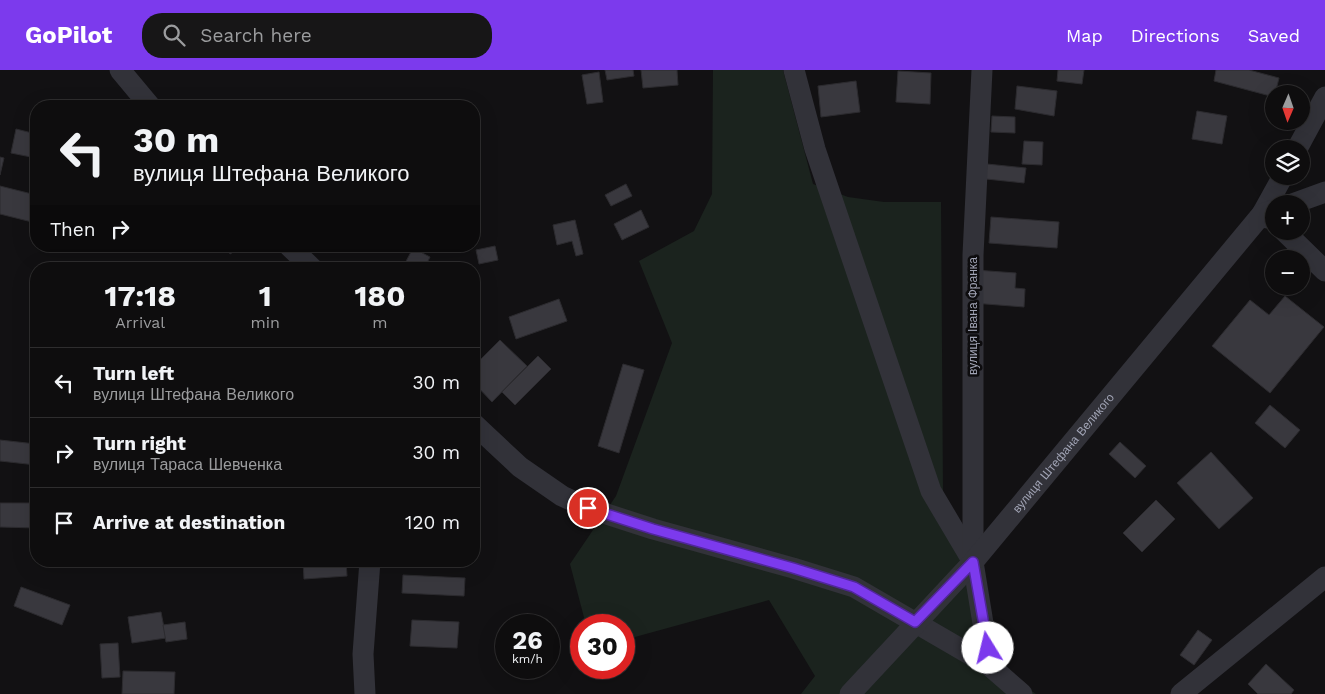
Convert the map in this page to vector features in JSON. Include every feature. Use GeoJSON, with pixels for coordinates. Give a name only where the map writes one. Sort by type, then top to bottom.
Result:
{"type":"FeatureCollection","features":[{"type":"Feature","properties":{"kind":"street"},"geometry":{"type":"LineString","coordinates":[[120,70],[145,100]]}},
{"type":"Feature","properties":{"kind":"street"},"geometry":{"type":"LineString","coordinates":[[794,70],[815,149],[931,491],[973,562],[990,666]]}},
{"type":"Feature","properties":{"kind":"street","name":"вулиця Івана Франка"},"geometry":{"type":"LineString","coordinates":[[973,562],[973,255],[982,70]]}},
{"type":"Feature","properties":{"kind":"street"},"geometry":{"type":"LineString","coordinates":[[1302,140],[1325,97]]}},
{"type":"Feature","properties":{"kind":"street"},"geometry":{"type":"LineString","coordinates":[[1310,197],[1325,192]]}},
{"type":"Feature","properties":{"kind":"street","name":"вулиця Штефана Великого"},"geometry":{"type":"LineString","coordinates":[[850,694],[915,622],[973,562],[1265,222]]}},
{"type":"Feature","properties":{"kind":"street"},"geometry":{"type":"LineString","coordinates":[[1293,240],[1325,271]]}},
{"type":"Feature","properties":{"kind":"street"},"geometry":{"type":"LineString","coordinates":[[296,252],[306,262]]}},
{"type":"Feature","properties":{"kind":"street"},"geometry":{"type":"LineString","coordinates":[[480,429],[532,477],[574,502],[653,529],[854,587],[990,666],[1022,694]]}},
{"type":"Feature","properties":{"kind":"street"},"geometry":{"type":"LineString","coordinates":[[365,694],[363,654],[370,567]]}},
{"type":"Feature","properties":{"kind":"street"},"geometry":{"type":"LineString","coordinates":[[1181,694],[1325,577]]}},
{"type":"Feature","properties":{"kind":"shaded area"},"geometry":{"type":"Polygon","coordinates":[[[713,70],[783,70],[813,184],[848,197],[884,202],[941,202],[943,493],[973,562],[976,650],[1036,694],[801,694],[815,676],[769,600],[635,637],[635,614],[583,614],[570,564],[616,496],[672,343],[639,261],[694,231],[712,194],[713,70]]]}},
{"type":"Feature","properties":{"kind":"building"},"geometry":{"type":"Polygon","coordinates":[[[605,70],[633,70],[634,76],[607,80],[605,70]]]}},
{"type":"Feature","properties":{"kind":"building"},"geometry":{"type":"Polygon","coordinates":[[[641,70],[677,70],[678,85],[643,88],[641,70]]]}},
{"type":"Feature","properties":{"kind":"building"},"geometry":{"type":"Polygon","coordinates":[[[1058,70],[1084,70],[1082,84],[1057,81],[1058,70]]]}},
{"type":"Feature","properties":{"kind":"building"},"geometry":{"type":"Polygon","coordinates":[[[1216,70],[1249,70],[1279,78],[1277,85],[1265,85],[1265,95],[1214,81],[1216,70]]]}},
{"type":"Feature","properties":{"kind":"building"},"geometry":{"type":"Polygon","coordinates":[[[898,71],[931,73],[930,104],[896,102],[898,71]]]}},
{"type":"Feature","properties":{"kind":"building"},"geometry":{"type":"Polygon","coordinates":[[[599,72],[603,102],[587,104],[582,75],[599,72]]]}},
{"type":"Feature","properties":{"kind":"building"},"geometry":{"type":"Polygon","coordinates":[[[856,81],[860,112],[821,117],[818,86],[856,81]]]}},
{"type":"Feature","properties":{"kind":"building"},"geometry":{"type":"Polygon","coordinates":[[[1017,86],[1057,91],[1054,116],[1015,109],[1017,86]]]}},
{"type":"Feature","properties":{"kind":"building"},"geometry":{"type":"Polygon","coordinates":[[[1197,111],[1227,116],[1222,144],[1192,139],[1197,111]]]}},
{"type":"Feature","properties":{"kind":"building"},"geometry":{"type":"Polygon","coordinates":[[[992,116],[1015,117],[1015,133],[991,132],[992,116]]]}},
{"type":"Feature","properties":{"kind":"building"},"geometry":{"type":"Polygon","coordinates":[[[16,129],[30,132],[30,157],[11,153],[16,129]]]}},
{"type":"Feature","properties":{"kind":"building"},"geometry":{"type":"Polygon","coordinates":[[[1024,141],[1043,142],[1042,165],[1022,164],[1024,141]]]}},
{"type":"Feature","properties":{"kind":"building"},"geometry":{"type":"Polygon","coordinates":[[[0,157],[4,158],[0,175],[0,157]]]}},
{"type":"Feature","properties":{"kind":"building"},"geometry":{"type":"Polygon","coordinates":[[[987,164],[1026,168],[1024,183],[986,179],[987,164]]]}},
{"type":"Feature","properties":{"kind":"building"},"geometry":{"type":"Polygon","coordinates":[[[626,184],[632,196],[611,206],[605,195],[626,184]]]}},
{"type":"Feature","properties":{"kind":"building"},"geometry":{"type":"Polygon","coordinates":[[[0,186],[30,194],[30,222],[0,214],[0,186]]]}},
{"type":"Feature","properties":{"kind":"building"},"geometry":{"type":"Polygon","coordinates":[[[641,210],[649,227],[622,240],[614,224],[641,210]]]}},
{"type":"Feature","properties":{"kind":"building"},"geometry":{"type":"Polygon","coordinates":[[[991,217],[1059,222],[1057,248],[989,243],[991,217]]]}},
{"type":"Feature","properties":{"kind":"building"},"geometry":{"type":"Polygon","coordinates":[[[575,220],[583,254],[576,256],[572,241],[557,245],[553,225],[575,220]]]}},
{"type":"Feature","properties":{"kind":"building"},"geometry":{"type":"Polygon","coordinates":[[[495,246],[498,260],[480,264],[476,252],[480,252],[480,249],[495,246]]]}},
{"type":"Feature","properties":{"kind":"building"},"geometry":{"type":"Polygon","coordinates":[[[411,252],[421,252],[430,257],[428,262],[406,262],[411,252]]]}},
{"type":"Feature","properties":{"kind":"building"},"geometry":{"type":"Polygon","coordinates":[[[975,270],[1016,273],[1015,288],[1025,289],[1024,307],[973,303],[975,270]]]}},
{"type":"Feature","properties":{"kind":"building"},"geometry":{"type":"Polygon","coordinates":[[[1285,296],[1324,327],[1270,393],[1212,346],[1250,300],[1269,315],[1285,296]]]}},
{"type":"Feature","properties":{"kind":"building"},"geometry":{"type":"Polygon","coordinates":[[[559,299],[567,321],[516,339],[509,317],[559,299]]]}},
{"type":"Feature","properties":{"kind":"building"},"geometry":{"type":"Polygon","coordinates":[[[500,340],[527,366],[492,402],[480,389],[480,360],[500,340]]]}},
{"type":"Feature","properties":{"kind":"building"},"geometry":{"type":"Polygon","coordinates":[[[538,356],[551,369],[515,405],[502,392],[538,356]]]}},
{"type":"Feature","properties":{"kind":"building"},"geometry":{"type":"Polygon","coordinates":[[[623,364],[644,370],[619,453],[598,446],[623,364]]]}},
{"type":"Feature","properties":{"kind":"building"},"geometry":{"type":"Polygon","coordinates":[[[1270,405],[1300,430],[1285,448],[1255,423],[1270,405]]]}},
{"type":"Feature","properties":{"kind":"building"},"geometry":{"type":"Polygon","coordinates":[[[0,440],[30,443],[30,464],[0,461],[0,440]]]}},
{"type":"Feature","properties":{"kind":"building"},"geometry":{"type":"Polygon","coordinates":[[[1120,442],[1146,466],[1135,478],[1109,454],[1120,442]]]}},
{"type":"Feature","properties":{"kind":"building"},"geometry":{"type":"Polygon","coordinates":[[[1211,452],[1253,498],[1219,529],[1177,483],[1211,452]]]}},
{"type":"Feature","properties":{"kind":"building"},"geometry":{"type":"Polygon","coordinates":[[[1156,500],[1175,519],[1142,552],[1123,533],[1156,500]]]}},
{"type":"Feature","properties":{"kind":"building"},"geometry":{"type":"Polygon","coordinates":[[[0,503],[30,503],[30,528],[0,527],[0,503]]]}},
{"type":"Feature","properties":{"kind":"building"},"geometry":{"type":"Polygon","coordinates":[[[303,567],[346,567],[347,576],[304,579],[303,567]]]}},
{"type":"Feature","properties":{"kind":"building"},"geometry":{"type":"Polygon","coordinates":[[[403,575],[465,578],[464,596],[402,593],[403,575]]]}},
{"type":"Feature","properties":{"kind":"building"},"geometry":{"type":"Polygon","coordinates":[[[21,587],[70,605],[62,625],[14,606],[21,587]]]}},
{"type":"Feature","properties":{"kind":"building"},"geometry":{"type":"Polygon","coordinates":[[[161,612],[166,638],[132,643],[128,617],[161,612]]]}},
{"type":"Feature","properties":{"kind":"building"},"geometry":{"type":"Polygon","coordinates":[[[412,620],[459,622],[457,648],[410,646],[412,620]]]}},
{"type":"Feature","properties":{"kind":"building"},"geometry":{"type":"Polygon","coordinates":[[[185,622],[187,639],[166,642],[163,625],[185,622]]]}},
{"type":"Feature","properties":{"kind":"building"},"geometry":{"type":"Polygon","coordinates":[[[1198,630],[1212,640],[1194,665],[1180,655],[1198,630]]]}},
{"type":"Feature","properties":{"kind":"building"},"geometry":{"type":"Polygon","coordinates":[[[118,643],[120,677],[102,678],[100,644],[118,643]]]}},
{"type":"Feature","properties":{"kind":"building"},"geometry":{"type":"Polygon","coordinates":[[[1266,664],[1294,690],[1291,694],[1258,694],[1248,684],[1266,664]]]}},
{"type":"Feature","properties":{"kind":"building"},"geometry":{"type":"Polygon","coordinates":[[[123,671],[175,672],[174,694],[122,694],[123,671]]]}},
{"type":"Feature","properties":{"kind":"route"},"geometry":{"type":"LineString","coordinates":[[588,508],[653,529],[854,587],[915,622],[973,562],[988,648]]}}]}
